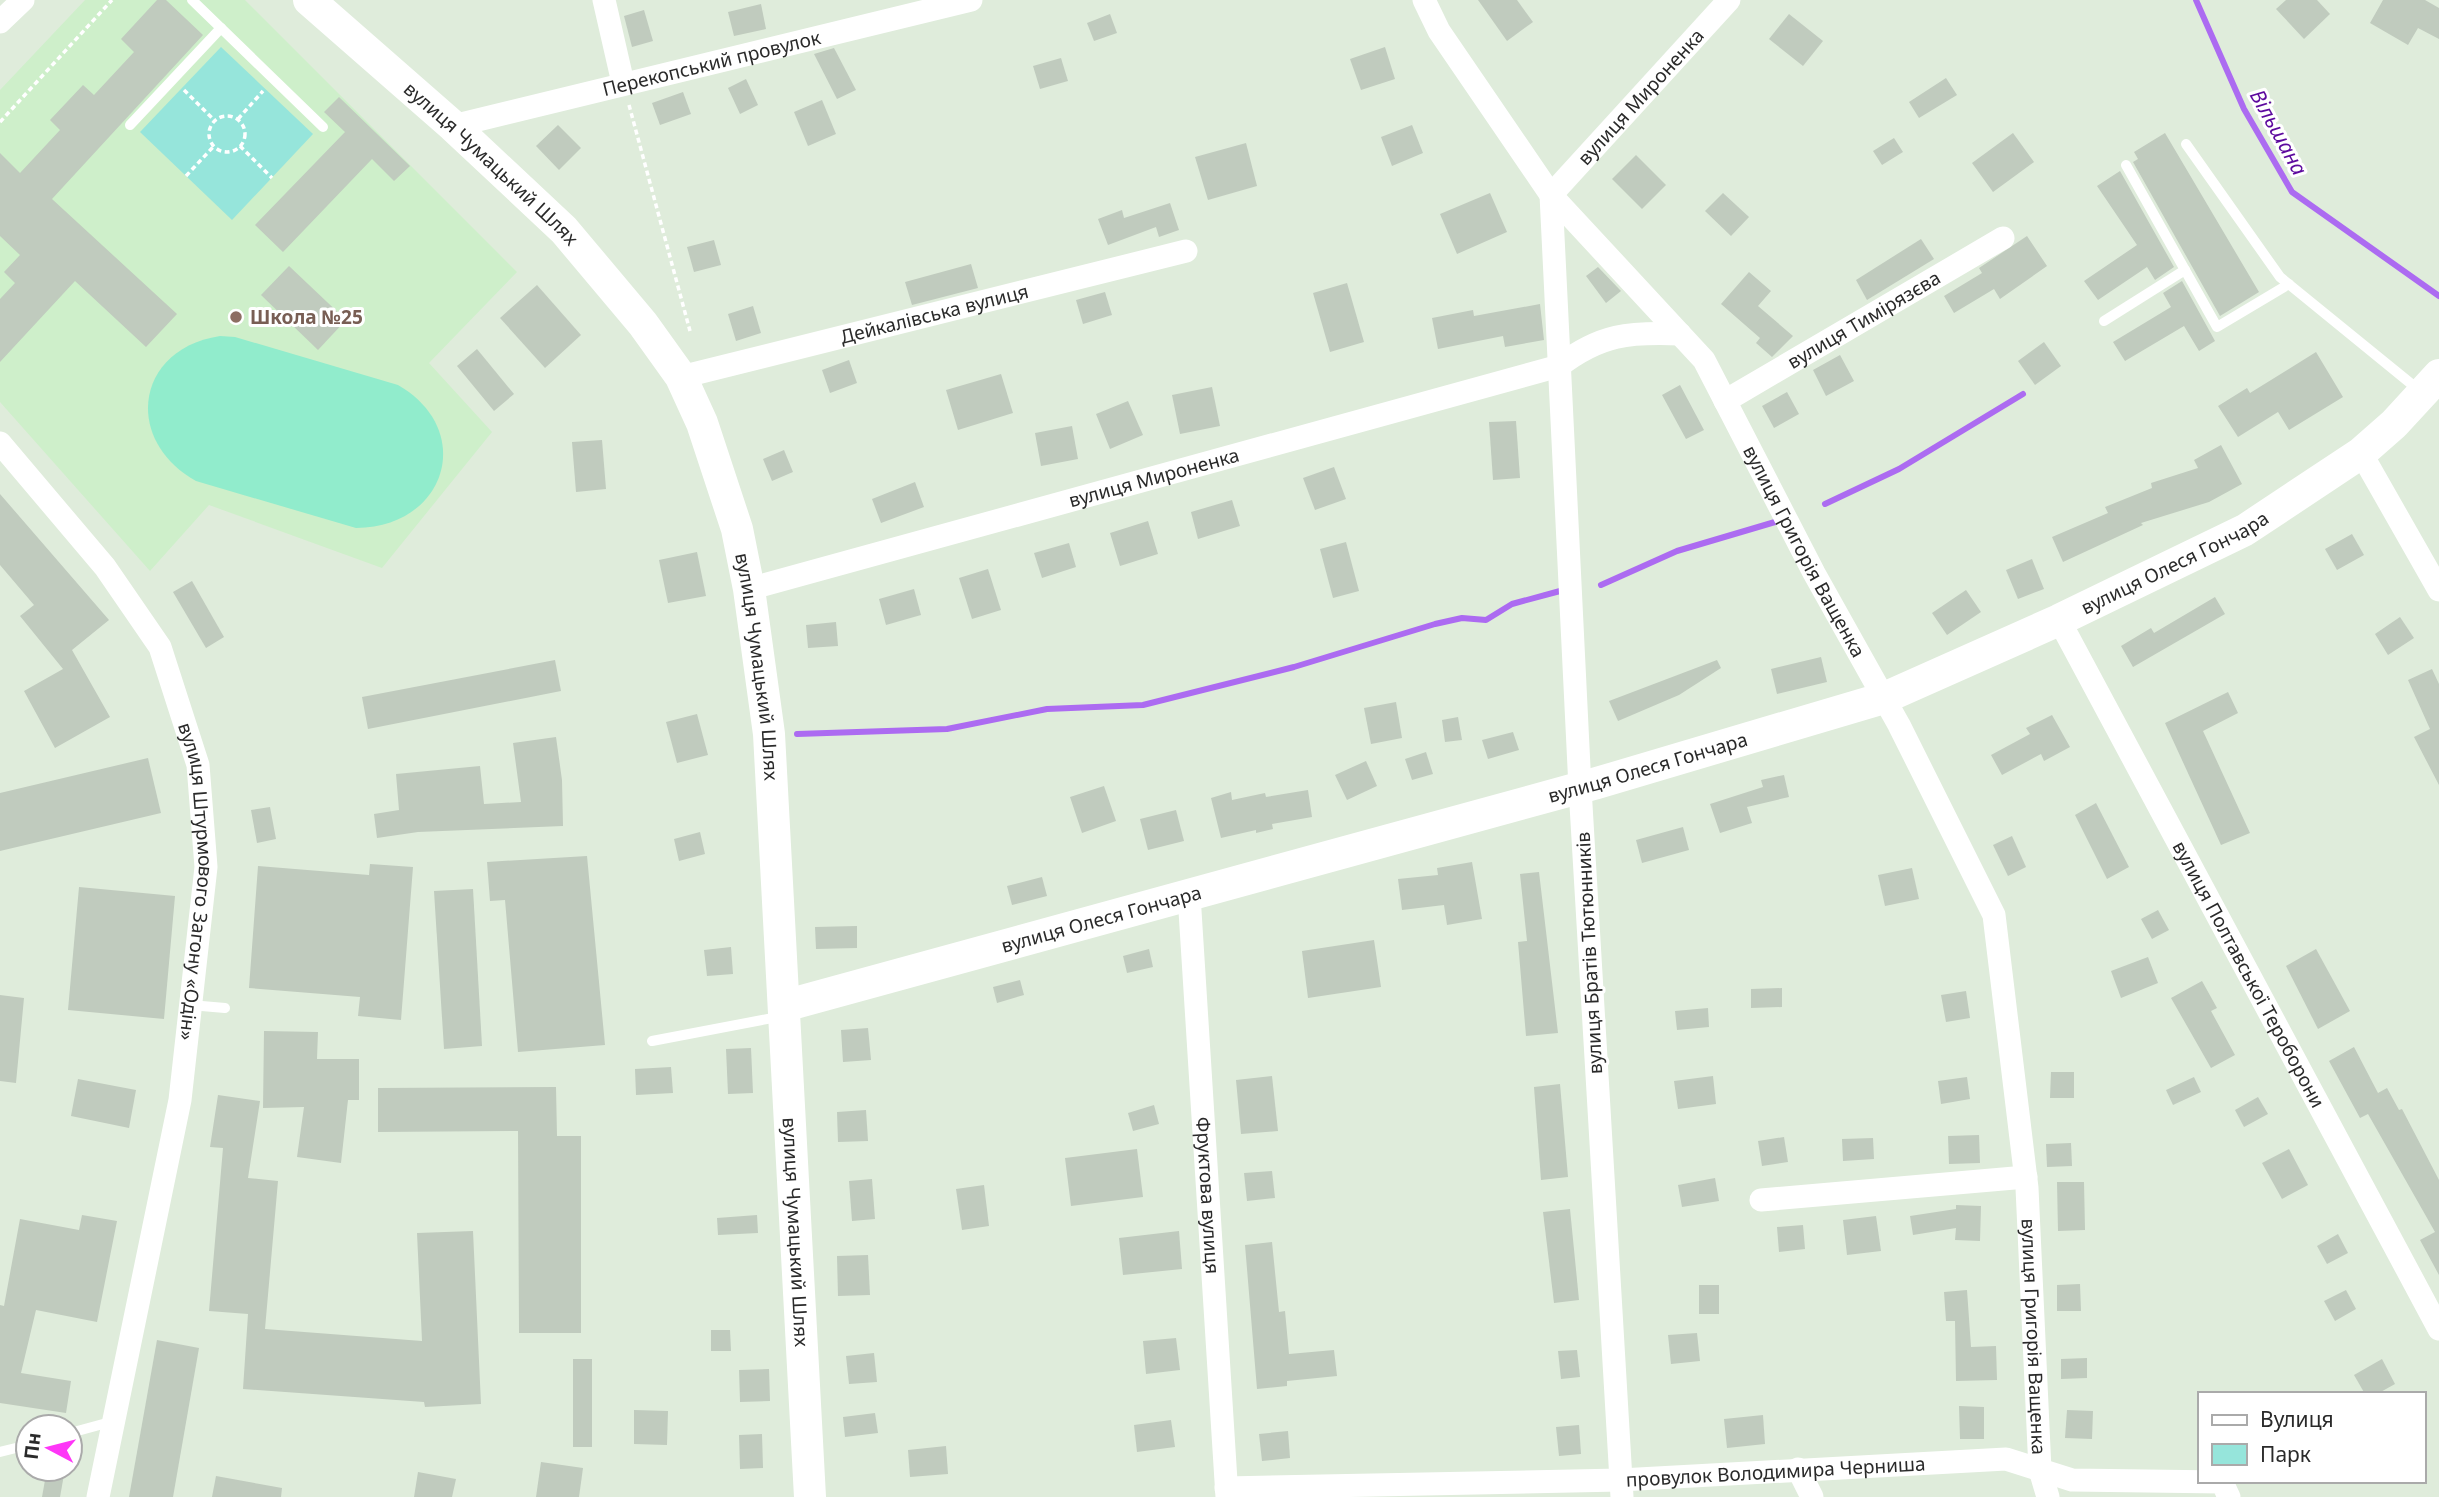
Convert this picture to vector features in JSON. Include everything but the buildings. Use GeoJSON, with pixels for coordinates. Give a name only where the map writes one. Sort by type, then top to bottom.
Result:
{"type":"FeatureCollection","features":[{"type":"Feature","properties":{"kind":"main road","name":"вулиця Чумацький Шлях"},"geometry":{"type":"LineString","coordinates":[[309,0],[453,126],[564,230],[643,324],[681,377],[707,436],[737,530],[750,589],[769,734],[810,1497]]}},
{"type":"Feature","properties":{"kind":"main road","name":"вулиця Олеся Гончара"},"geometry":{"type":"LineString","coordinates":[[784,1011],[1189,895],[1580,788],[1884,698],[2059,620],[2245,530],[2361,453],[2394,424],[2431,384]]}},
{"type":"Feature","properties":{"kind":"street"},"geometry":{"type":"LineString","coordinates":[[0,22],[23,0]]}},
{"type":"Feature","properties":{"kind":"street"},"geometry":{"type":"LineString","coordinates":[[604,0],[623,83]]}},
{"type":"Feature","properties":{"kind":"street","name":"Перекопський провулок"},"geometry":{"type":"LineString","coordinates":[[453,126],[971,0]]}},
{"type":"Feature","properties":{"kind":"street","name":"вулиця Григорія Ващенка"},"geometry":{"type":"LineString","coordinates":[[1424,0],[1439,30],[1551,195],[1704,360],[1814,573],[1884,698],[1994,915],[2026,1177],[2040,1470],[2048,1497]]}},
{"type":"Feature","properties":{"kind":"street","name":"вулиця Мироненка"},"geometry":{"type":"LineString","coordinates":[[1551,195],[1729,0]]}},
{"type":"Feature","properties":{"kind":"street","name":"вулиця Братів Тютюнників"},"geometry":{"type":"LineString","coordinates":[[1551,195],[1580,788],[1621,1488]]}},
{"type":"Feature","properties":{"kind":"street","name":"вулиця Тимірязєва"},"geometry":{"type":"LineString","coordinates":[[1725,401],[2003,238]]}},
{"type":"Feature","properties":{"kind":"street","name":"Дейкалівська вулиця"},"geometry":{"type":"LineString","coordinates":[[681,377],[1186,251]]}},
{"type":"Feature","properties":{"kind":"street","name":"вулиця Мироненка"},"geometry":{"type":"LineString","coordinates":[[750,589],[1559,366],[1585,347],[1633,332],[1679,334]]}},
{"type":"Feature","properties":{"kind":"street","name":"вулиця Штурмового Загону «Одін»"},"geometry":{"type":"LineString","coordinates":[[0,443],[105,566],[160,647],[198,765],[206,867],[180,1100],[99,1497]]}},
{"type":"Feature","properties":{"kind":"street"},"geometry":{"type":"LineString","coordinates":[[2361,453],[2439,590]]}},
{"type":"Feature","properties":{"kind":"street","name":"вулиця Полтавської Тероборони"},"geometry":{"type":"LineString","coordinates":[[2059,620],[2439,1329]]}},
{"type":"Feature","properties":{"kind":"street","name":"Фруктова вулиця"},"geometry":{"type":"LineString","coordinates":[[1189,895],[1227,1493]]}},
{"type":"Feature","properties":{"kind":"street"},"geometry":{"type":"LineString","coordinates":[[1761,1200],[2026,1177]]}},
{"type":"Feature","properties":{"kind":"street","name":"провулок Володимира Черниша"},"geometry":{"type":"LineString","coordinates":[[1227,1493],[1621,1488],[1798,1469],[2006,1459],[2072,1480],[2198,1482]]}},
{"type":"Feature","properties":{"kind":"street"},"geometry":{"type":"LineString","coordinates":[[1798,1469],[1812,1497]]}},
{"type":"Feature","properties":{"kind":"lane"},"geometry":{"type":"LineString","coordinates":[[192,0],[323,127]]}},
{"type":"Feature","properties":{"kind":"lane"},"geometry":{"type":"LineString","coordinates":[[130,125],[221,28]]}},
{"type":"Feature","properties":{"kind":"lane"},"geometry":{"type":"LineString","coordinates":[[2186,144],[2280,277],[2431,384]]}},
{"type":"Feature","properties":{"kind":"lane"},"geometry":{"type":"LineString","coordinates":[[2126,165],[2217,327],[2289,284]]}},
{"type":"Feature","properties":{"kind":"lane"},"geometry":{"type":"LineString","coordinates":[[2104,321],[2185,270]]}},
{"type":"Feature","properties":{"kind":"lane"},"geometry":{"type":"LineString","coordinates":[[190,1005],[225,1008]]}},
{"type":"Feature","properties":{"kind":"lane"},"geometry":{"type":"LineString","coordinates":[[652,1041],[784,1011]]}},
{"type":"Feature","properties":{"kind":"lane"},"geometry":{"type":"LineString","coordinates":[[84,1429],[114,1421]]}},
{"type":"Feature","properties":{"kind":"path"},"geometry":{"type":"LineString","coordinates":[[0,122],[112,0]]}},
{"type":"Feature","properties":{"kind":"path"},"geometry":{"type":"LineString","coordinates":[[173,79],[215,121]]}},
{"type":"Feature","properties":{"kind":"path"},"geometry":{"type":"LineString","coordinates":[[238,120],[274,79]]}},
{"type":"Feature","properties":{"kind":"path"},"geometry":{"type":"LineString","coordinates":[[623,83],[690,331]]}},
{"type":"Feature","properties":{"kind":"path"},"geometry":{"type":"LineString","coordinates":[[227,116],[238,120],[245,135],[240,146],[230,152],[214,146],[209,130],[215,121],[227,116]]}},
{"type":"Feature","properties":{"kind":"path"},"geometry":{"type":"LineString","coordinates":[[186,176],[214,146]]}},
{"type":"Feature","properties":{"kind":"path"},"geometry":{"type":"LineString","coordinates":[[240,146],[272,178]]}},
{"type":"Feature","properties":{"kind":"shaded area","name":"Школа №25"},"geometry":{"type":"Polygon","coordinates":[[[85,0],[245,0],[517,272],[429,363],[492,432],[382,568],[209,505],[150,571],[0,402],[0,90],[85,0]]]}},
{"type":"Feature","properties":{"kind":"shaded area"},"geometry":{"type":"Polygon","coordinates":[[[220,336],[235,337],[398,385],[422,404],[437,426],[443,450],[440,473],[430,494],[412,512],[387,523],[356,528],[196,481],[173,464],[157,443],[149,421],[149,398],[156,377],[170,358],[192,344],[220,336]]]}},
{"type":"Feature","properties":{"kind":"green space"},"geometry":{"type":"Polygon","coordinates":[[[221,47],[313,134],[232,220],[140,132],[221,47]]]}},
{"type":"Feature","properties":{"kind":"waterway","name":"Вільшана"},"geometry":{"type":"LineString","coordinates":[[2196,0],[2244,109],[2292,192],[2439,296]]}},
{"type":"Feature","properties":{"kind":"waterway"},"geometry":{"type":"LineString","coordinates":[[1825,504],[1899,469],[2023,394]]}},
{"type":"Feature","properties":{"kind":"waterway"},"geometry":{"type":"LineString","coordinates":[[1601,585],[1677,551],[1775,522]]}},
{"type":"Feature","properties":{"kind":"waterway"},"geometry":{"type":"LineString","coordinates":[[797,734],[947,729],[1047,709],[1143,705],[1294,667],[1435,624],[1462,618],[1486,620],[1512,604],[1560,591]]}},
{"type":"Feature","properties":{"kind":"place","name":"Школа №25"},"geometry":{"type":"Point","coordinates":[236,317]}}]}
